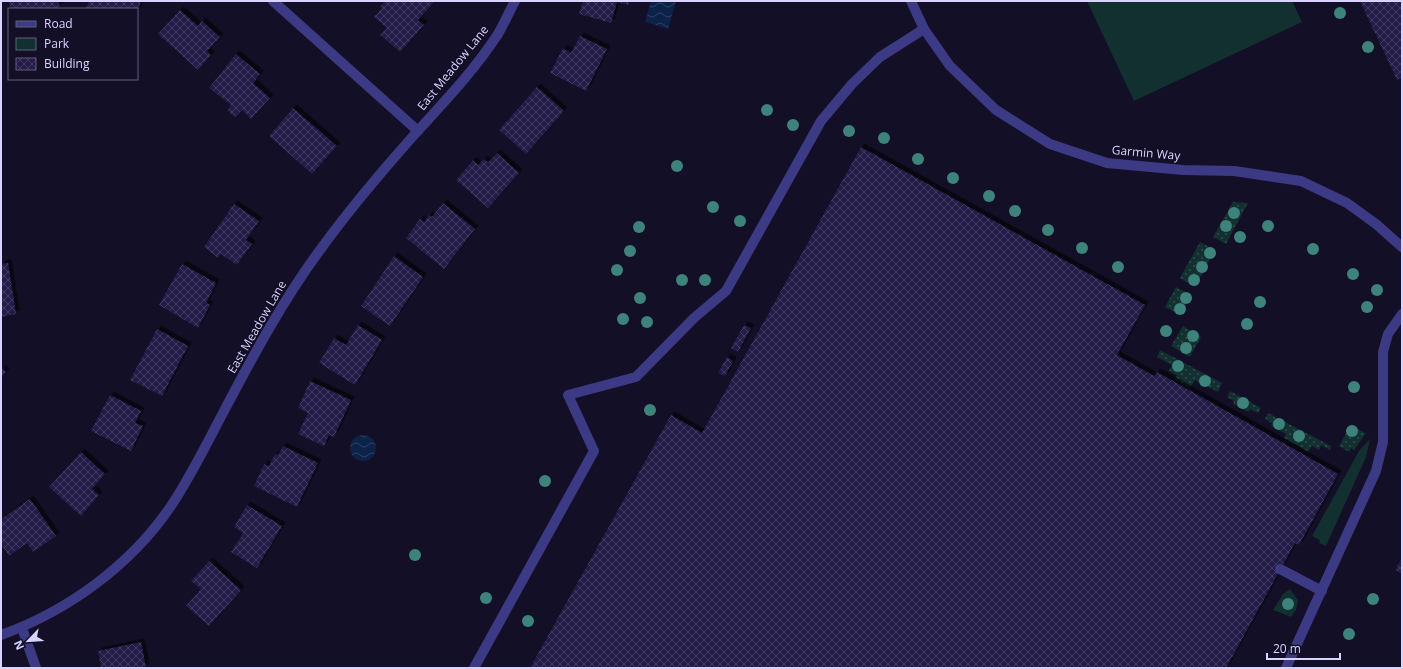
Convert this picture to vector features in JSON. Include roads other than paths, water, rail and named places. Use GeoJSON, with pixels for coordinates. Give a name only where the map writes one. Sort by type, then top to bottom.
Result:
{"type":"FeatureCollection","features":[{"type":"Feature","properties":{"kind":"street"},"geometry":{"type":"LineString","coordinates":[[274,1],[418,131]]}},
{"type":"Feature","properties":{"kind":"street","name":"East Meadow Lane"},"geometry":{"type":"LineString","coordinates":[[1,635],[22,628],[89,590],[125,560],[157,525],[171,506],[195,466],[257,349],[298,282],[320,250],[391,162],[455,91],[498,34],[515,1]]}},
{"type":"Feature","properties":{"kind":"street","name":"Garmin Way"},"geometry":{"type":"LineString","coordinates":[[911,1],[924,29],[950,66],[996,110],[1050,144],[1107,163],[1183,170],[1234,171],[1301,181],[1347,203],[1376,224],[1402,247]]}},
{"type":"Feature","properties":{"kind":"street"},"geometry":{"type":"LineString","coordinates":[[474,668],[594,451],[568,395],[636,377],[694,318],[726,291],[821,121],[852,84],[880,57],[924,29]]}},
{"type":"Feature","properties":{"kind":"street"},"geometry":{"type":"LineString","coordinates":[[1286,668],[1376,471],[1382,442],[1383,352],[1388,334],[1402,314]]}},
{"type":"Feature","properties":{"kind":"street"},"geometry":{"type":"LineString","coordinates":[[1280,569],[1322,591]]}},
{"type":"Feature","properties":{"kind":"street"},"geometry":{"type":"LineString","coordinates":[[22,628],[36,668]]}},
{"type":"Feature","properties":{"kind":"water"},"geometry":{"type":"Polygon","coordinates":[[[651,1],[676,1],[668,29],[645,22],[651,1]]]}},
{"type":"Feature","properties":{"kind":"water"},"geometry":{"type":"Polygon","coordinates":[[[363,435],[372,439],[376,448],[372,457],[363,461],[354,457],[350,448],[354,439],[363,435]]]}}]}
